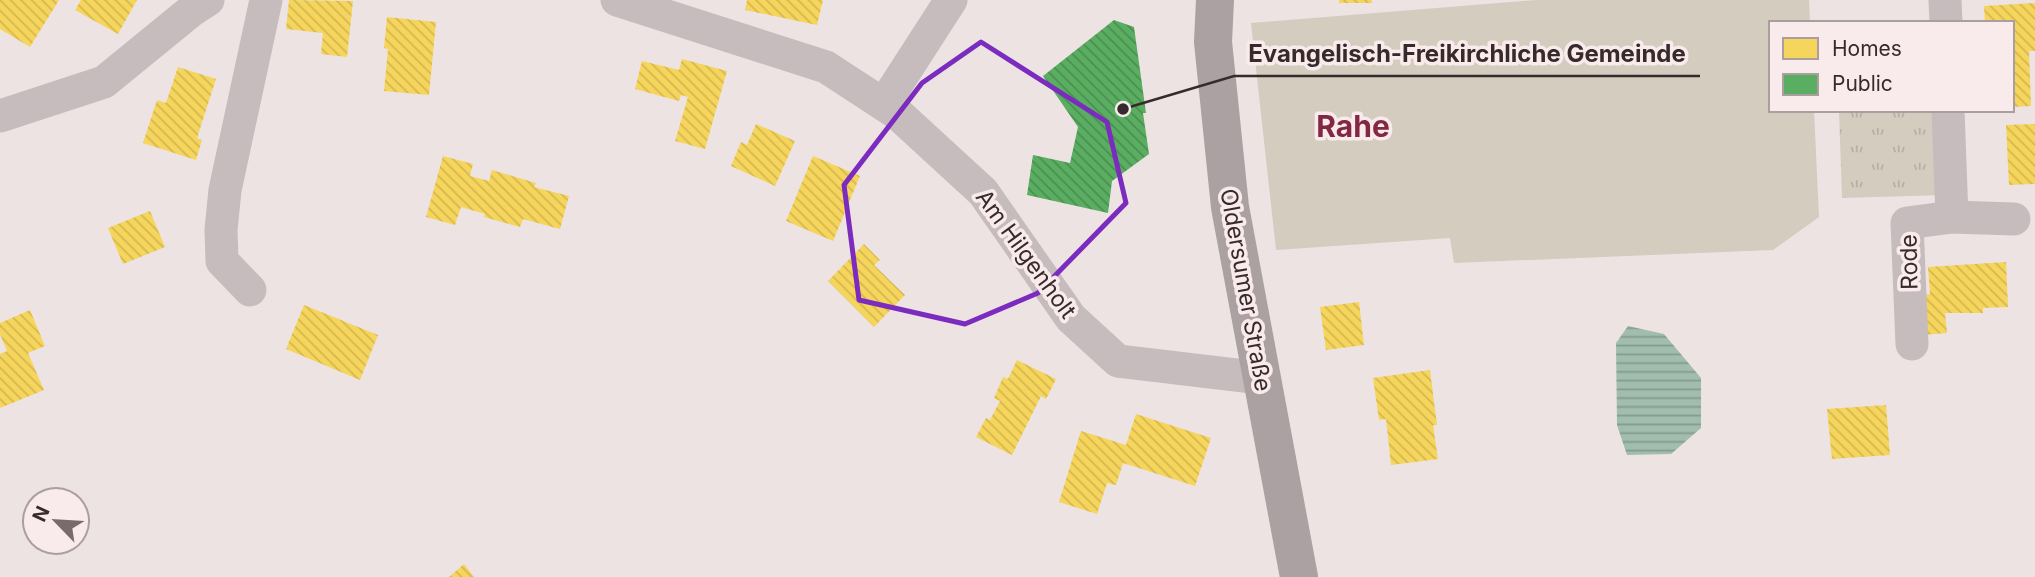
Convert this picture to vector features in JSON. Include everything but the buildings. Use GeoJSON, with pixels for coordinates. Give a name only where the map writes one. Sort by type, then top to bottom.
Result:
{"type":"FeatureCollection","features":[{"type":"Feature","properties":{"kind":"main road","name":"Oldersumer Straße"},"geometry":{"type":"LineString","coordinates":[[1215,0],[1213,42],[1230,207],[1299,577]]}},
{"type":"Feature","properties":{"kind":"street"},"geometry":{"type":"LineString","coordinates":[[0,116],[104,82],[208,0]]}},
{"type":"Feature","properties":{"kind":"street"},"geometry":{"type":"LineString","coordinates":[[250,290],[222,261],[221,230],[225,190],[266,0]]}},
{"type":"Feature","properties":{"kind":"street","name":"Am Hilgenholt"},"geometry":{"type":"LineString","coordinates":[[617,0],[826,67],[898,114],[983,192],[1071,318],[1118,361],[1261,378]]}},
{"type":"Feature","properties":{"kind":"street"},"geometry":{"type":"LineString","coordinates":[[884,104],[951,0]]}},
{"type":"Feature","properties":{"kind":"street"},"geometry":{"type":"LineString","coordinates":[[1945,0],[1946,21]]}},
{"type":"Feature","properties":{"kind":"street","name":"Rode"},"geometry":{"type":"LineString","coordinates":[[1948,112],[1952,217]]}},
{"type":"Feature","properties":{"kind":"street","name":"Rode"},"geometry":{"type":"LineString","coordinates":[[1912,344],[1907,223],[1952,217],[2014,219]]}},
{"type":"Feature","properties":{"kind":"highlighted area"},"geometry":{"type":"Polygon","coordinates":[[[981,42],[1107,122],[1126,203],[1038,293],[965,324],[859,300],[844,185],[922,83],[981,42]]]}},
{"type":"Feature","properties":{"kind":"green space"},"geometry":{"type":"Polygon","coordinates":[[[1536,0],[1809,0],[1810,21],[1769,21],[1769,112],[1814,112],[1819,217],[1773,250],[1454,263],[1450,238],[1276,250],[1251,23],[1536,0]]]}},
{"type":"Feature","properties":{"kind":"green space"},"geometry":{"type":"Polygon","coordinates":[[[1839,112],[1942,112],[1945,195],[1842,198],[1839,112]]]}},
{"type":"Feature","properties":{"kind":"shaded area"},"geometry":{"type":"Polygon","coordinates":[[[1628,326],[1664,334],[1701,378],[1701,428],[1671,454],[1627,455],[1617,425],[1616,343],[1628,326]]]}},
{"type":"Feature","properties":{"kind":"place","name":"Evangelisch-Freikirchliche Gemeinde"},"geometry":{"type":"Point","coordinates":[1123,109]}},
{"type":"Feature","properties":{"kind":"district","name":"Rahe"},"geometry":{"type":"Point","coordinates":[1353,126]}}]}
